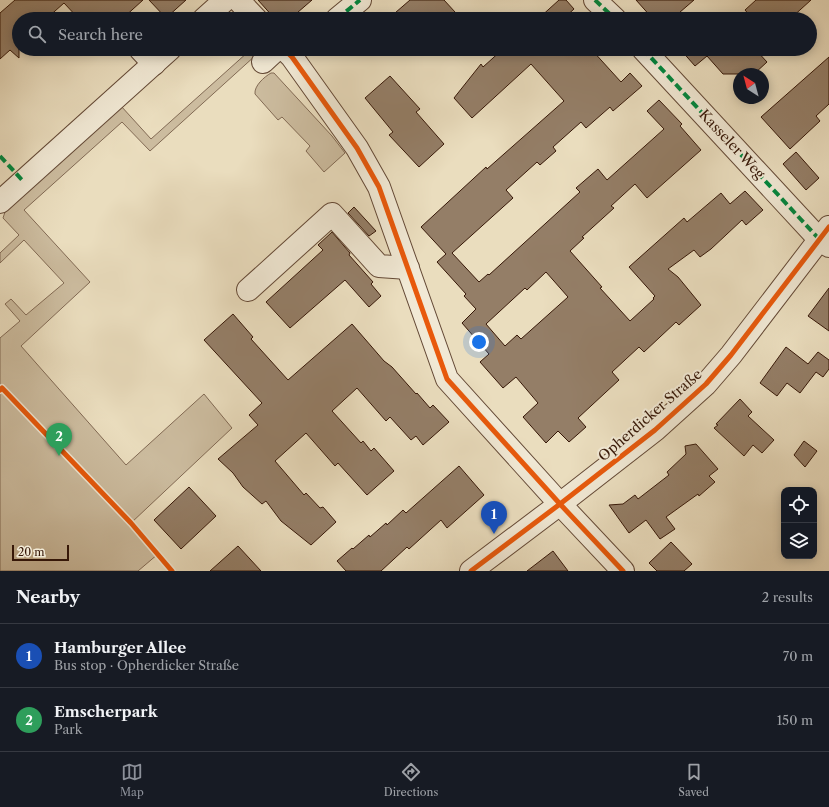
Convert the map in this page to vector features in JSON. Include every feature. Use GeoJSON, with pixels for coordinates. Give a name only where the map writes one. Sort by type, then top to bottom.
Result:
{"type":"FeatureCollection","features":[{"type":"Feature","properties":{"kind":"street"},"geometry":{"type":"LineString","coordinates":[[212,12],[225,0]]}},
{"type":"Feature","properties":{"kind":"street"},"geometry":{"type":"LineString","coordinates":[[238,0],[249,12]]}},
{"type":"Feature","properties":{"kind":"street"},"geometry":{"type":"LineString","coordinates":[[345,12],[360,0]]}},
{"type":"Feature","properties":{"kind":"street"},"geometry":{"type":"LineString","coordinates":[[595,0],[608,12]]}},
{"type":"Feature","properties":{"kind":"street"},"geometry":{"type":"LineString","coordinates":[[0,202],[147,56]]}},
{"type":"Feature","properties":{"kind":"street"},"geometry":{"type":"LineString","coordinates":[[285,56],[356,148],[379,187],[447,379],[623,571]]}},
{"type":"Feature","properties":{"kind":"street","name":"Kasseler Weg"},"geometry":{"type":"LineString","coordinates":[[650,56],[826,237]]}},
{"type":"Feature","properties":{"kind":"street"},"geometry":{"type":"LineString","coordinates":[[248,290],[332,214],[379,266],[408,268]]}},
{"type":"Feature","properties":{"kind":"street","name":"Opherdicker Straße"},"geometry":{"type":"LineString","coordinates":[[471,571],[560,504],[654,430],[706,384],[826,237]]}},
{"type":"Feature","properties":{"kind":"shaded area"},"geometry":{"type":"Polygon","coordinates":[[[244,56],[255,56],[150,151],[122,122],[24,210],[90,282],[21,346],[126,465],[204,394],[232,428],[131,523],[158,554],[138,571],[0,571],[0,338],[20,321],[5,304],[11,299],[26,315],[64,283],[24,240],[0,263],[0,253],[19,235],[3,218],[5,212],[121,106],[151,139],[244,56]]]}},
{"type":"Feature","properties":{"kind":"shaded area"},"geometry":{"type":"Polygon","coordinates":[[[271,73],[274,73],[332,136],[345,153],[324,172],[306,151],[310,146],[282,117],[278,120],[255,94],[258,85],[271,73]]]}},
{"type":"Feature","properties":{"kind":"building"},"geometry":{"type":"Polygon","coordinates":[[[15,0],[143,0],[130,12],[72,12],[64,3],[54,12],[12,12],[12,52],[10,50],[0,59],[0,13],[15,0]]]}},
{"type":"Feature","properties":{"kind":"building"},"geometry":{"type":"Polygon","coordinates":[[[149,0],[186,0],[173,12],[160,12],[149,0]]]}},
{"type":"Feature","properties":{"kind":"building"},"geometry":{"type":"Polygon","coordinates":[[[258,0],[312,0],[298,12],[269,12],[258,0]]]}},
{"type":"Feature","properties":{"kind":"building"},"geometry":{"type":"Polygon","coordinates":[[[410,0],[444,0],[455,12],[396,12],[410,0]]]}},
{"type":"Feature","properties":{"kind":"building"},"geometry":{"type":"Polygon","coordinates":[[[559,0],[566,0],[574,9],[571,12],[546,12],[559,0]]]}},
{"type":"Feature","properties":{"kind":"building"},"geometry":{"type":"Polygon","coordinates":[[[636,0],[694,0],[680,12],[647,12],[636,0]]]}},
{"type":"Feature","properties":{"kind":"building"},"geometry":{"type":"Polygon","coordinates":[[[756,0],[811,0],[798,12],[747,12],[745,10],[756,0]]]}},
{"type":"Feature","properties":{"kind":"building"},"geometry":{"type":"Polygon","coordinates":[[[495,56],[597,56],[621,82],[630,73],[642,86],[613,111],[610,107],[586,128],[581,122],[553,147],[556,151],[540,165],[537,162],[506,190],[513,198],[452,253],[479,282],[488,274],[489,275],[580,192],[576,188],[598,169],[607,180],[664,129],[647,111],[659,100],[682,124],[680,126],[701,150],[647,198],[635,184],[611,206],[614,208],[582,237],[584,238],[570,251],[602,287],[600,288],[630,321],[654,299],[653,298],[655,296],[629,267],[684,218],[687,222],[721,193],[730,204],[745,191],[763,210],[746,225],[742,220],[711,249],[700,257],[694,250],[668,269],[678,277],[701,305],[679,325],[676,322],[644,352],[639,347],[612,372],[619,380],[578,418],[586,427],[569,442],[558,431],[546,443],[523,417],[538,403],[516,377],[503,388],[480,362],[489,354],[462,323],[476,309],[464,296],[466,294],[437,262],[446,254],[421,227],[486,167],[487,169],[564,101],[531,64],[472,118],[454,98],[481,64],[483,67],[495,56]],[[546,272],[527,290],[525,288],[486,324],[505,346],[517,335],[521,339],[568,297],[546,272]]]}},
{"type":"Feature","properties":{"kind":"building"},"geometry":{"type":"Polygon","coordinates":[[[686,56],[707,56],[695,66],[686,56]]]}},
{"type":"Feature","properties":{"kind":"building"},"geometry":{"type":"Polygon","coordinates":[[[707,56],[761,56],[767,62],[760,68],[733,68],[733,74],[723,74],[707,56]]]}},
{"type":"Feature","properties":{"kind":"building"},"geometry":{"type":"Polygon","coordinates":[[[829,57],[829,104],[816,116],[820,121],[790,149],[761,117],[829,57]]]}},
{"type":"Feature","properties":{"kind":"building"},"geometry":{"type":"Polygon","coordinates":[[[390,76],[420,109],[416,112],[444,144],[419,167],[389,135],[393,132],[365,98],[390,76]]]}},
{"type":"Feature","properties":{"kind":"building"},"geometry":{"type":"Polygon","coordinates":[[[796,152],[819,178],[806,190],[783,164],[796,152]]]}},
{"type":"Feature","properties":{"kind":"building"},"geometry":{"type":"Polygon","coordinates":[[[354,207],[376,231],[369,236],[348,213],[354,207]]]}},
{"type":"Feature","properties":{"kind":"building"},"geometry":{"type":"Polygon","coordinates":[[[332,232],[350,253],[349,255],[373,282],[371,284],[381,296],[369,307],[345,280],[290,328],[266,302],[323,250],[318,245],[332,232]]]}},
{"type":"Feature","properties":{"kind":"building"},"geometry":{"type":"Polygon","coordinates":[[[829,288],[829,331],[808,316],[829,288]]]}},
{"type":"Feature","properties":{"kind":"building"},"geometry":{"type":"Polygon","coordinates":[[[233,314],[253,337],[251,339],[288,380],[352,324],[384,361],[392,367],[416,394],[417,393],[430,408],[433,405],[449,422],[423,445],[416,436],[411,440],[390,417],[386,421],[357,388],[332,411],[361,443],[363,441],[371,451],[374,448],[394,471],[367,495],[338,463],[335,466],[306,433],[275,461],[304,495],[306,493],[320,508],[323,507],[336,522],[311,545],[281,521],[266,501],[262,504],[243,487],[233,473],[218,459],[258,425],[249,415],[262,403],[204,340],[233,314]]]}},
{"type":"Feature","properties":{"kind":"building"},"geometry":{"type":"Polygon","coordinates":[[[786,347],[808,364],[818,352],[829,360],[829,369],[823,377],[816,372],[800,393],[787,383],[777,396],[760,383],[786,347]]]}},
{"type":"Feature","properties":{"kind":"building"},"geometry":{"type":"Polygon","coordinates":[[[740,399],[752,412],[748,416],[774,440],[762,453],[753,445],[744,456],[714,428],[740,399]]]}},
{"type":"Feature","properties":{"kind":"building"},"geometry":{"type":"Polygon","coordinates":[[[804,441],[817,451],[805,467],[794,455],[804,441]]]}},
{"type":"Feature","properties":{"kind":"building"},"geometry":{"type":"Polygon","coordinates":[[[696,444],[718,469],[709,476],[715,482],[699,496],[698,494],[666,517],[675,529],[660,539],[646,520],[629,533],[609,505],[623,504],[635,495],[638,499],[669,475],[667,472],[686,454],[685,446],[696,444]]]}},
{"type":"Feature","properties":{"kind":"building"},"geometry":{"type":"Polygon","coordinates":[[[459,466],[484,495],[447,528],[441,520],[409,549],[407,547],[381,571],[346,571],[337,561],[369,535],[370,537],[386,523],[387,525],[403,510],[406,513],[459,466]]]}},
{"type":"Feature","properties":{"kind":"building"},"geometry":{"type":"Polygon","coordinates":[[[189,487],[216,516],[181,549],[154,520],[189,487]]]}},
{"type":"Feature","properties":{"kind":"building"},"geometry":{"type":"Polygon","coordinates":[[[671,542],[692,564],[684,571],[657,571],[649,563],[671,542]]]}},
{"type":"Feature","properties":{"kind":"building"},"geometry":{"type":"Polygon","coordinates":[[[238,546],[261,571],[210,571],[238,546]]]}},
{"type":"Feature","properties":{"kind":"building"},"geometry":{"type":"Polygon","coordinates":[[[553,551],[568,571],[527,571],[553,551]]]}},
{"type":"Feature","properties":{"kind":"marked path"},"geometry":{"type":"LineString","coordinates":[[345,12],[360,0]]}},
{"type":"Feature","properties":{"kind":"marked path"},"geometry":{"type":"LineString","coordinates":[[595,0],[608,12]]}},
{"type":"Feature","properties":{"kind":"marked path"},"geometry":{"type":"LineString","coordinates":[[649,56],[819,239]]}},
{"type":"Feature","properties":{"kind":"marked path"},"geometry":{"type":"LineString","coordinates":[[0,156],[23,181]]}},
{"type":"Feature","properties":{"kind":"cycle path"},"geometry":{"type":"LineString","coordinates":[[291,56],[357,148],[379,187],[447,379],[623,571]]}},
{"type":"Feature","properties":{"kind":"cycle path"},"geometry":{"type":"LineString","coordinates":[[471,571],[655,430],[706,384],[731,355],[829,227]]}},
{"type":"Feature","properties":{"kind":"cycle path"},"geometry":{"type":"LineString","coordinates":[[0,390],[2,388],[131,523],[172,571]]}},
{"type":"Feature","properties":{"kind":"place","name":"Emscherpark"},"geometry":{"type":"Point","coordinates":[59,456]}},
{"type":"Feature","properties":{"kind":"place","name":"Hamburger Allee"},"geometry":{"type":"Point","coordinates":[494,534]}}]}
